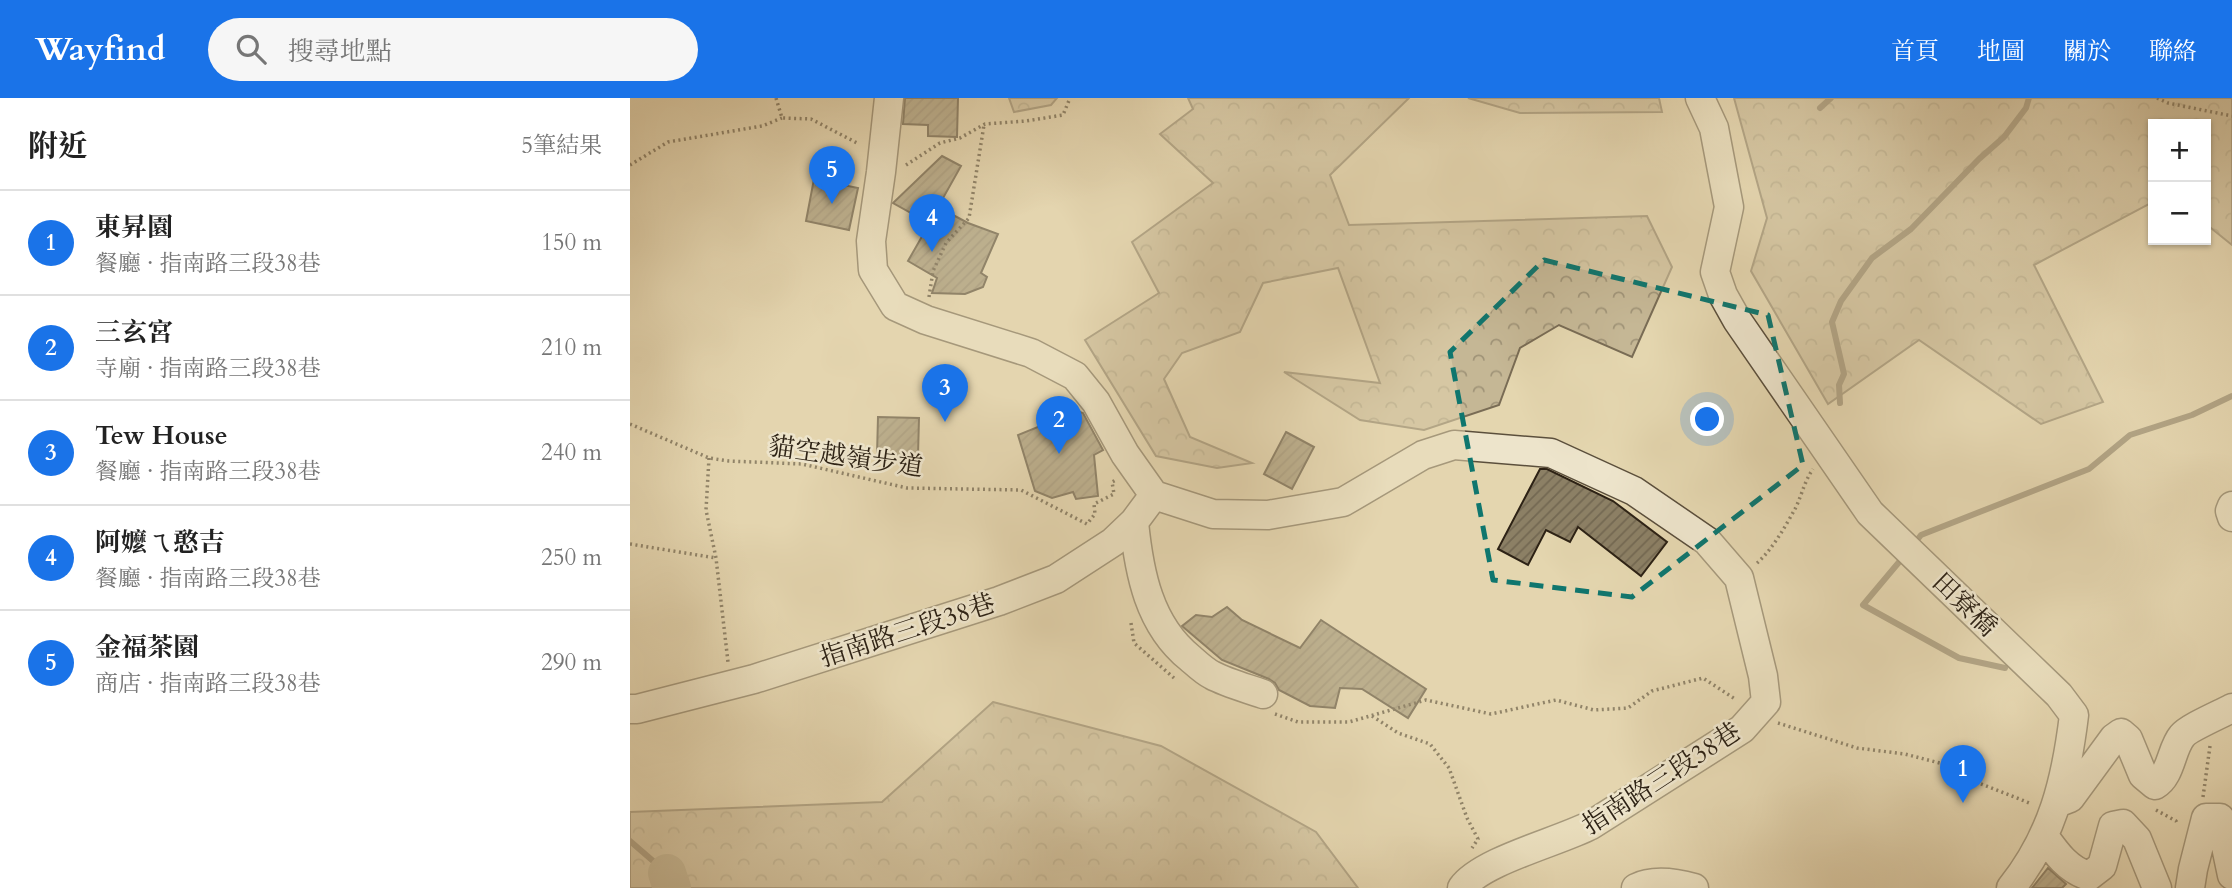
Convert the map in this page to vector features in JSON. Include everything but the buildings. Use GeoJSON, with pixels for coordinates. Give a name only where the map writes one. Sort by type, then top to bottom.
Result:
{"type":"FeatureCollection","features":[{"type":"Feature","properties":{"kind":"street"},"geometry":{"type":"LineString","coordinates":[[889,98],[871,241],[873,270],[895,306],[926,320],[1031,353],[1075,376],[1096,402],[1125,454],[1154,495]]}},
{"type":"Feature","properties":{"kind":"street"},"geometry":{"type":"LineString","coordinates":[[1700,98],[1714,128],[1730,207],[1715,272],[1723,295],[1737,320],[1824,446]]}},
{"type":"Feature","properties":{"kind":"street","name":"指南路三段38巷"},"geometry":{"type":"LineString","coordinates":[[630,709],[754,679],[999,601],[1056,579],[1112,542],[1134,522],[1154,495],[1213,514],[1268,515],[1343,502],[1423,455],[1454,444],[1551,453],[1634,491],[1707,541],[1739,578],[1763,676],[1766,702],[1742,729],[1591,825],[1480,870],[1462,888]]}},
{"type":"Feature","properties":{"kind":"street","name":"田寮橋"},"geometry":{"type":"LineString","coordinates":[[1824,446],[1870,513],[2059,695],[2074,715],[2070,749],[2052,817]]}},
{"type":"Feature","properties":{"kind":"street"},"geometry":{"type":"LineString","coordinates":[[2232,506],[2232,517]]}},
{"type":"Feature","properties":{"kind":"street"},"geometry":{"type":"LineString","coordinates":[[1134,522],[1145,587],[1155,617],[1175,646],[1210,675],[1265,702]]}},
{"type":"Feature","properties":{"kind":"street"},"geometry":{"type":"LineString","coordinates":[[2011,888],[2031,863],[2052,817],[2070,798],[2114,738],[2121,733],[2127,739],[2143,775],[2155,785],[2162,781],[2175,746],[2184,733],[2222,713]]}},
{"type":"Feature","properties":{"kind":"street"},"geometry":{"type":"LineString","coordinates":[[2052,817],[2062,860],[2081,874],[2089,876],[2102,866],[2113,826],[2123,824],[2137,839],[2157,888]]}},
{"type":"Feature","properties":{"kind":"street"},"geometry":{"type":"LineString","coordinates":[[2190,888],[2206,818],[2220,818],[2232,876]]}},
{"type":"Feature","properties":{"kind":"street"},"geometry":{"type":"LineString","coordinates":[[1636,888],[1668,882],[1693,888]]}},
{"type":"Feature","properties":{"kind":"path"},"geometry":{"type":"LineString","coordinates":[[776,98],[782,118]]}},
{"type":"Feature","properties":{"kind":"path"},"geometry":{"type":"LineString","coordinates":[[630,164],[668,142],[762,126],[782,118],[811,119],[882,165],[900,170],[940,143],[960,138],[985,124],[1063,115],[1070,98]]}},
{"type":"Feature","properties":{"kind":"path"},"geometry":{"type":"LineString","coordinates":[[2157,98],[2168,103],[2232,116]]}},
{"type":"Feature","properties":{"kind":"path"},"geometry":{"type":"LineString","coordinates":[[926,320],[933,271],[946,243],[968,218],[985,124]]}},
{"type":"Feature","properties":{"kind":"path","name":"貓空越嶺步道"},"geometry":{"type":"LineString","coordinates":[[630,424],[709,457],[729,461],[802,464],[907,488],[1021,490],[1087,524],[1095,514],[1094,503],[1114,494],[1112,482],[1119,478]]}},
{"type":"Feature","properties":{"kind":"path"},"geometry":{"type":"LineString","coordinates":[[1739,578],[1767,554],[1794,511],[1803,484],[1824,446]]}},
{"type":"Feature","properties":{"kind":"path"},"geometry":{"type":"LineString","coordinates":[[709,457],[706,510],[716,558],[729,668]]}},
{"type":"Feature","properties":{"kind":"path"},"geometry":{"type":"LineString","coordinates":[[630,544],[716,558]]}},
{"type":"Feature","properties":{"kind":"path"},"geometry":{"type":"LineString","coordinates":[[1131,618],[1134,643],[1171,676],[1181,681]]}},
{"type":"Feature","properties":{"kind":"path"},"geometry":{"type":"LineString","coordinates":[[1265,702],[1298,722],[1312,723],[1349,722],[1426,700],[1491,714],[1556,700],[1594,710],[1628,708],[1651,691],[1703,678],[1731,698],[1760,710],[1778,722],[1857,748],[1905,754],[1955,768],[1966,778],[2052,817]]}},
{"type":"Feature","properties":{"kind":"path"},"geometry":{"type":"LineString","coordinates":[[2206,818],[2202,791],[2222,713]]}},
{"type":"Feature","properties":{"kind":"path"},"geometry":{"type":"LineString","coordinates":[[1372,716],[1398,733],[1430,744],[1449,768],[1467,818],[1478,839],[1468,855]]}},
{"type":"Feature","properties":{"kind":"path"},"geometry":{"type":"LineString","coordinates":[[2144,810],[2158,810],[2176,821],[2197,853]]}},
{"type":"Feature","properties":{"kind":"highlighted area"},"geometry":{"type":"Polygon","coordinates":[[[1544,260],[1768,315],[1803,465],[1632,597],[1493,580],[1450,352],[1544,260]]]}},
{"type":"Feature","properties":{"kind":"green space"},"geometry":{"type":"Polygon","coordinates":[[[1009,98],[1057,98],[1051,105],[1014,112],[1009,98]]]}},
{"type":"Feature","properties":{"kind":"green space"},"geometry":{"type":"Polygon","coordinates":[[[1188,98],[1409,98],[1330,175],[1349,225],[1647,216],[1672,267],[1632,357],[1559,325],[1520,348],[1499,405],[1424,430],[1360,420],[1284,372],[1380,383],[1338,268],[1263,283],[1240,332],[1182,353],[1164,379],[1190,437],[1252,463],[1217,468],[1156,456],[1085,340],[1159,293],[1132,242],[1213,183],[1160,134],[1193,109],[1188,98]]]}},
{"type":"Feature","properties":{"kind":"green space"},"geometry":{"type":"Polygon","coordinates":[[[1468,98],[1659,98],[1662,112],[1520,113],[1468,98]]]}},
{"type":"Feature","properties":{"kind":"green space"},"geometry":{"type":"Polygon","coordinates":[[[1734,98],[2232,98],[2232,245],[2211,228],[2211,119],[2148,119],[2148,205],[2034,265],[2103,402],[2041,424],[1919,340],[1828,404],[1751,271],[1767,218],[1734,98]]]}},
{"type":"Feature","properties":{"kind":"green space"},"geometry":{"type":"Polygon","coordinates":[[[993,702],[1161,746],[1316,832],[1358,888],[630,888],[630,812],[882,802],[993,702]]]}},
{"type":"Feature","properties":{"kind":"waterway"},"geometry":{"type":"LineString","coordinates":[[1820,108],[1831,98]]}},
{"type":"Feature","properties":{"kind":"waterway"},"geometry":{"type":"LineString","coordinates":[[1840,403],[1839,385],[1844,374],[1832,322],[1841,301],[1872,258],[1911,229],[2004,137],[2026,108],[2029,98]]}},
{"type":"Feature","properties":{"kind":"waterway"},"geometry":{"type":"LineString","coordinates":[[1914,544],[1921,535],[2089,469],[2130,435],[2192,415],[2232,396]]}},
{"type":"Feature","properties":{"kind":"waterway"},"geometry":{"type":"LineString","coordinates":[[1905,555],[1863,605],[1959,658],[2005,668]]}},
{"type":"Feature","properties":{"kind":"waterway"},"geometry":{"type":"LineString","coordinates":[[630,841],[667,873]]}},
{"type":"Feature","properties":{"kind":"waterway"},"geometry":{"type":"LineString","coordinates":[[667,873],[672,888]]}},
{"type":"Feature","properties":{"kind":"place","name":"金福茶園"},"geometry":{"type":"Point","coordinates":[832,204]}},
{"type":"Feature","properties":{"kind":"place","name":"阿嬤ㄟ憨吉"},"geometry":{"type":"Point","coordinates":[932,252]}},
{"type":"Feature","properties":{"kind":"place","name":"Tew House"},"geometry":{"type":"Point","coordinates":[945,422]}},
{"type":"Feature","properties":{"kind":"place","name":"三玄宮"},"geometry":{"type":"Point","coordinates":[1059,454]}},
{"type":"Feature","properties":{"kind":"place","name":"東昇園"},"geometry":{"type":"Point","coordinates":[1963,803]}}]}
